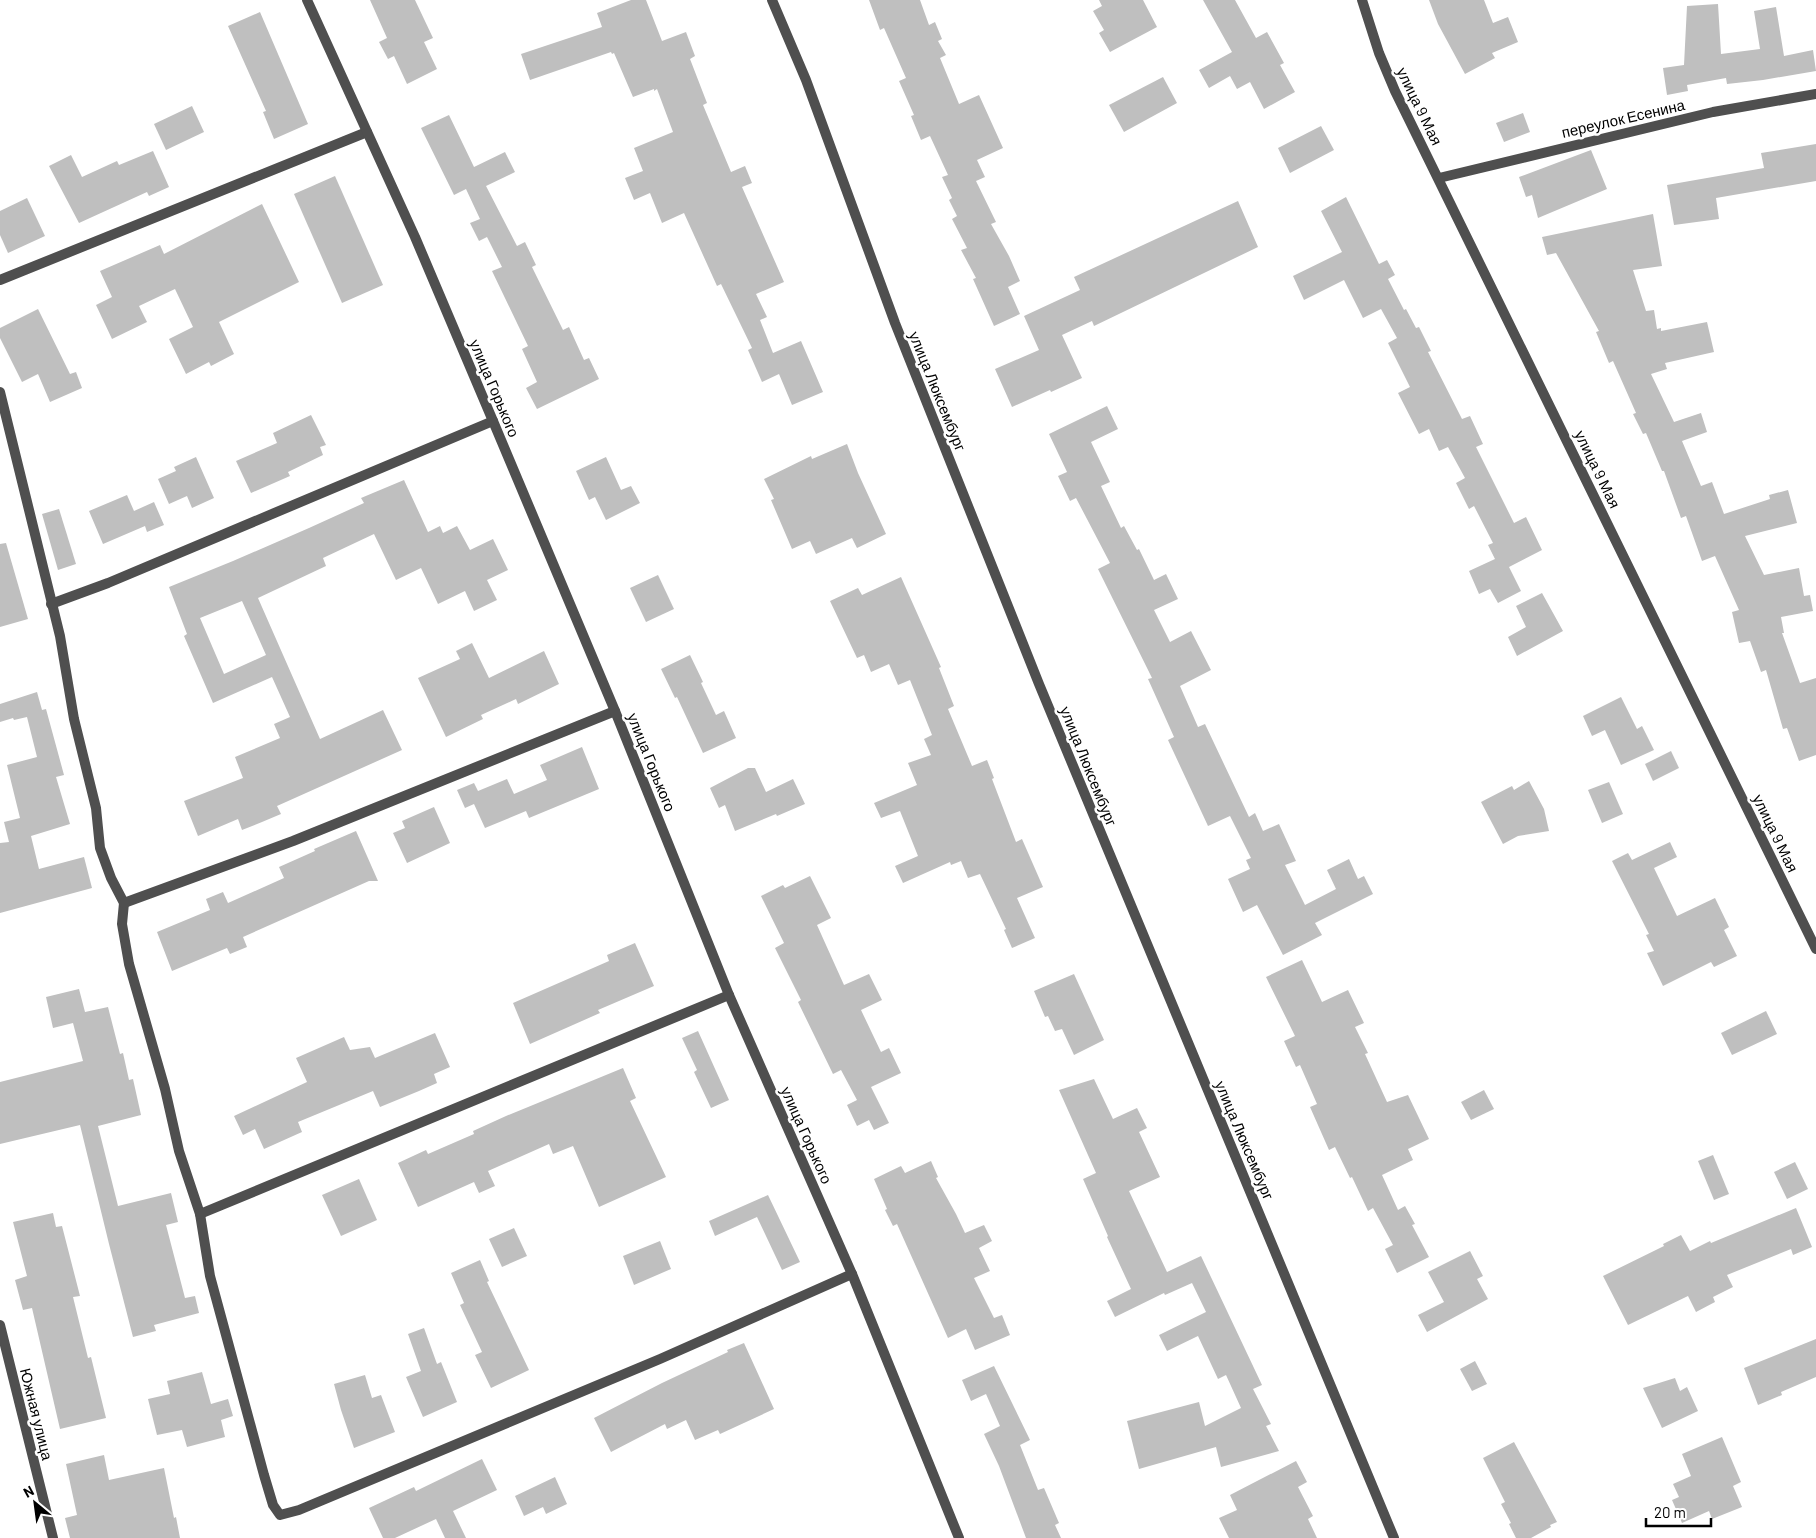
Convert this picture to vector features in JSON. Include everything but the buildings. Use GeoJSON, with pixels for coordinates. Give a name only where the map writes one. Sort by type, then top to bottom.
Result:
{"type":"FeatureCollection","features":[{"type":"Feature","properties":{"kind":"street","name":"улица Горького"},"geometry":{"type":"LineString","coordinates":[[308,0],[415,237],[493,421],[615,711],[729,995],[852,1274],[959,1538]]}},
{"type":"Feature","properties":{"kind":"street","name":"улица Люксембург"},"geometry":{"type":"LineString","coordinates":[[772,0],[806,80],[895,323],[1043,693],[1394,1538]]}},
{"type":"Feature","properties":{"kind":"street","name":"улица 9 Мая"},"geometry":{"type":"LineString","coordinates":[[1362,0],[1385,68],[1816,949]]}},
{"type":"Feature","properties":{"kind":"street","name":"переулок Есенина"},"geometry":{"type":"LineString","coordinates":[[1439,178],[1713,112],[1816,94]]}},
{"type":"Feature","properties":{"kind":"street"},"geometry":{"type":"LineString","coordinates":[[0,280],[368,132]]}},
{"type":"Feature","properties":{"kind":"street"},"geometry":{"type":"LineString","coordinates":[[0,392],[60,636],[74,720],[96,808],[100,848],[111,878],[124,903],[122,924],[129,964],[165,1089],[179,1151],[200,1214],[210,1276],[264,1475],[273,1504],[280,1515],[299,1510],[660,1359],[852,1274]]}},
{"type":"Feature","properties":{"kind":"street"},"geometry":{"type":"LineString","coordinates":[[51,604],[118,579],[493,421]]}},
{"type":"Feature","properties":{"kind":"street"},"geometry":{"type":"LineString","coordinates":[[124,903],[293,841],[615,711]]}},
{"type":"Feature","properties":{"kind":"street"},"geometry":{"type":"LineString","coordinates":[[200,1214],[729,995]]}},
{"type":"Feature","properties":{"kind":"street","name":"Южная улица"},"geometry":{"type":"LineString","coordinates":[[0,1325],[53,1538]]}}]}
